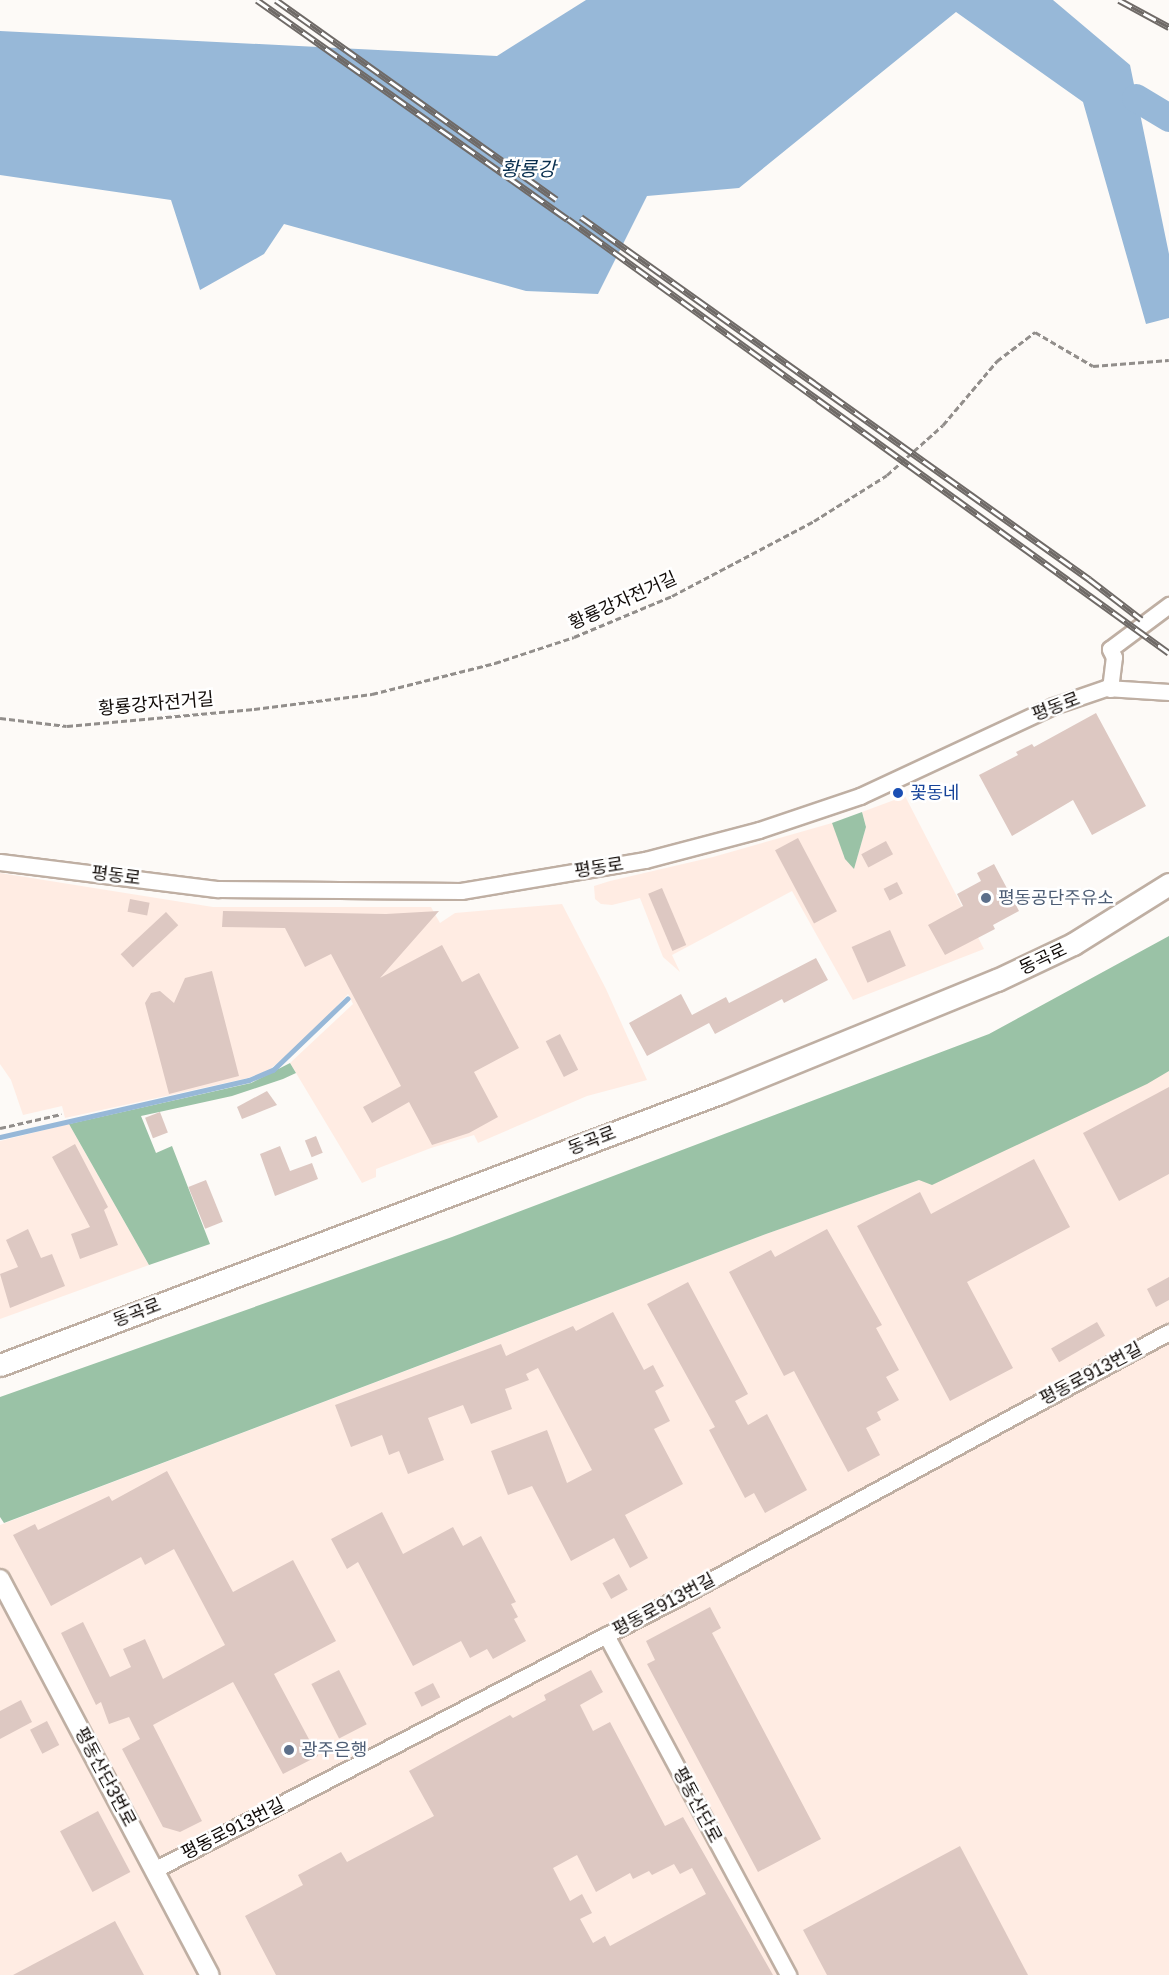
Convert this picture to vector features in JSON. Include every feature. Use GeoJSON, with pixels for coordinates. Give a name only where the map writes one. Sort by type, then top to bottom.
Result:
{"type":"FeatureCollection","features":[{"type":"Feature","properties":{"kind":"main road","name":"동곡로"},"geometry":{"type":"LineString","coordinates":[[0,1365],[722,1092],[997,980],[1073,945],[1169,884]]}},
{"type":"Feature","properties":{"kind":"street"},"geometry":{"type":"LineString","coordinates":[[1110,689],[1114,657],[1110,648],[1169,605]]}},
{"type":"Feature","properties":{"kind":"street","name":"평동로"},"geometry":{"type":"LineString","coordinates":[[0,862],[218,889],[461,891],[645,860],[759,830],[860,796],[1053,706],[1110,689],[1169,692]]}},
{"type":"Feature","properties":{"kind":"street","name":"평동로913번길"},"geometry":{"type":"LineString","coordinates":[[154,1870],[606,1635],[1169,1332]]}},
{"type":"Feature","properties":{"kind":"street","name":"평동산단3번로"},"geometry":{"type":"LineString","coordinates":[[0,1579],[210,1975]]}},
{"type":"Feature","properties":{"kind":"street","name":"평동산단로"},"geometry":{"type":"LineString","coordinates":[[606,1635],[788,1975]]}},
{"type":"Feature","properties":{"kind":"path","name":"황룡강자전거길"},"geometry":{"type":"LineString","coordinates":[[0,718],[67,726],[254,709],[372,694],[495,663],[574,637],[672,596],[814,521],[887,475],[944,425],[998,361],[1035,332],[1093,366],[1169,360]]}},
{"type":"Feature","properties":{"kind":"path"},"geometry":{"type":"LineString","coordinates":[[0,1128],[61,1114]]}},
{"type":"Feature","properties":{"kind":"shaded area"},"geometry":{"type":"Polygon","coordinates":[[[905,796],[984,949],[853,1000],[792,891],[672,955],[680,972],[663,957],[640,898],[612,905],[601,904],[595,899],[594,886],[713,857],[832,823],[854,869],[866,827],[862,812],[905,796]]]}},
{"type":"Feature","properties":{"kind":"shaded area"},"geometry":{"type":"Polygon","coordinates":[[[0,873],[213,907],[431,907],[440,923],[455,913],[562,904],[606,989],[647,1080],[587,1096],[478,1143],[474,1135],[431,1148],[376,1169],[376,1177],[362,1183],[290,1063],[353,1004],[348,994],[305,1040],[269,1070],[248,1078],[65,1118],[62,1106],[23,1115],[11,1080],[0,1064],[0,873]]]}},
{"type":"Feature","properties":{"kind":"shaded area"},"geometry":{"type":"Polygon","coordinates":[[[1169,1071],[1169,1975],[0,1975],[0,1525],[766,1234],[919,1180],[1169,1071]]]}},
{"type":"Feature","properties":{"kind":"shaded area"},"geometry":{"type":"Polygon","coordinates":[[[69,1124],[149,1265],[0,1319],[0,1141],[69,1124]]]}},
{"type":"Feature","properties":{"kind":"green space"},"geometry":{"type":"Polygon","coordinates":[[[862,812],[866,827],[854,869],[845,859],[832,823],[862,812]]]}},
{"type":"Feature","properties":{"kind":"green space"},"geometry":{"type":"Polygon","coordinates":[[[1169,936],[1169,1071],[1147,1084],[932,1185],[919,1180],[766,1234],[4,1523],[0,1517],[0,1397],[452,1237],[989,1034],[1169,936]]]}},
{"type":"Feature","properties":{"kind":"green space"},"geometry":{"type":"Polygon","coordinates":[[[290,1063],[296,1073],[283,1079],[232,1096],[141,1116],[156,1153],[172,1146],[210,1244],[149,1265],[69,1124],[251,1083],[290,1063]]]}},
{"type":"Feature","properties":{"kind":"water","name":"황룡강"},"geometry":{"type":"Polygon","coordinates":[[[586,0],[1053,0],[1130,65],[1169,254],[1169,318],[1146,324],[1083,102],[956,12],[739,188],[647,196],[598,294],[526,291],[284,224],[264,254],[200,290],[171,200],[0,175],[0,31],[497,56],[586,0]]]}},
{"type":"Feature","properties":{"kind":"building"},"geometry":{"type":"Polygon","coordinates":[[[1096,713],[1146,806],[1092,835],[1073,800],[1012,836],[979,775],[1018,755],[1016,752],[1032,744],[1034,747],[1096,713]]]}},
{"type":"Feature","properties":{"kind":"building"},"geometry":{"type":"Polygon","coordinates":[[[798,838],[837,911],[814,923],[775,850],[798,838]]]}},
{"type":"Feature","properties":{"kind":"building"},"geometry":{"type":"Polygon","coordinates":[[[886,841],[893,854],[868,867],[861,854],[886,841]]]}},
{"type":"Feature","properties":{"kind":"building"},"geometry":{"type":"Polygon","coordinates":[[[994,864],[1019,911],[993,925],[995,929],[945,955],[928,925],[963,906],[957,894],[981,881],[977,873],[994,864]]]}},
{"type":"Feature","properties":{"kind":"building"},"geometry":{"type":"Polygon","coordinates":[[[897,882],[903,894],[890,900],[884,889],[897,882]]]}},
{"type":"Feature","properties":{"kind":"building"},"geometry":{"type":"Polygon","coordinates":[[[662,888],[686,945],[672,951],[648,894],[662,888]]]}},
{"type":"Feature","properties":{"kind":"building"},"geometry":{"type":"Polygon","coordinates":[[[130,899],[150,903],[147,916],[128,912],[130,899]]]}},
{"type":"Feature","properties":{"kind":"building"},"geometry":{"type":"Polygon","coordinates":[[[223,911],[386,914],[439,911],[380,978],[442,945],[462,982],[479,973],[519,1048],[474,1072],[498,1117],[469,1133],[432,1145],[409,1102],[372,1123],[363,1107],[401,1086],[331,954],[305,967],[285,928],[222,927],[223,911]]]}},
{"type":"Feature","properties":{"kind":"building"},"geometry":{"type":"Polygon","coordinates":[[[166,912],[178,925],[133,967],[121,954],[166,912]]]}},
{"type":"Feature","properties":{"kind":"building"},"geometry":{"type":"Polygon","coordinates":[[[890,930],[906,966],[867,983],[852,947],[890,930]]]}},
{"type":"Feature","properties":{"kind":"building"},"geometry":{"type":"Polygon","coordinates":[[[816,958],[828,980],[784,1003],[782,999],[715,1034],[709,1023],[647,1056],[629,1023],[681,994],[692,1015],[726,997],[729,1003],[816,958]]]}},
{"type":"Feature","properties":{"kind":"building"},"geometry":{"type":"Polygon","coordinates":[[[212,971],[239,1076],[169,1094],[145,1003],[151,993],[160,991],[174,1003],[185,978],[212,971]]]}},
{"type":"Feature","properties":{"kind":"building"},"geometry":{"type":"Polygon","coordinates":[[[560,1034],[578,1070],[564,1077],[546,1041],[560,1034]]]}},
{"type":"Feature","properties":{"kind":"building"},"geometry":{"type":"Polygon","coordinates":[[[1169,1087],[1169,1174],[1119,1201],[1083,1133],[1169,1087]]]}},
{"type":"Feature","properties":{"kind":"building"},"geometry":{"type":"Polygon","coordinates":[[[267,1091],[277,1105],[242,1119],[237,1107],[267,1091]]]}},
{"type":"Feature","properties":{"kind":"building"},"geometry":{"type":"Polygon","coordinates":[[[160,1112],[168,1133],[153,1138],[145,1118],[160,1112]]]}},
{"type":"Feature","properties":{"kind":"building"},"geometry":{"type":"Polygon","coordinates":[[[316,1136],[323,1153],[312,1157],[305,1140],[316,1136]]]}},
{"type":"Feature","properties":{"kind":"building"},"geometry":{"type":"Polygon","coordinates":[[[75,1144],[108,1207],[104,1210],[118,1245],[80,1259],[71,1234],[90,1227],[52,1157],[75,1144]]]}},
{"type":"Feature","properties":{"kind":"building"},"geometry":{"type":"Polygon","coordinates":[[[280,1146],[290,1171],[312,1163],[318,1179],[275,1196],[260,1154],[280,1146]]]}},
{"type":"Feature","properties":{"kind":"building"},"geometry":{"type":"Polygon","coordinates":[[[1034,1159],[1070,1227],[967,1282],[1013,1368],[950,1401],[857,1226],[920,1192],[931,1214],[1034,1159]]]}},
{"type":"Feature","properties":{"kind":"building"},"geometry":{"type":"Polygon","coordinates":[[[206,1180],[223,1222],[205,1229],[188,1187],[206,1180]]]}},
{"type":"Feature","properties":{"kind":"building"},"geometry":{"type":"Polygon","coordinates":[[[28,1229],[41,1258],[52,1254],[65,1286],[10,1308],[0,1274],[18,1267],[6,1240],[28,1229]]]}},
{"type":"Feature","properties":{"kind":"building"},"geometry":{"type":"Polygon","coordinates":[[[827,1229],[882,1325],[876,1328],[899,1370],[886,1377],[899,1400],[877,1412],[881,1420],[866,1428],[880,1455],[848,1472],[794,1371],[784,1376],[729,1272],[771,1250],[775,1257],[827,1229]]]}},
{"type":"Feature","properties":{"kind":"building"},"geometry":{"type":"Polygon","coordinates":[[[1169,1277],[1169,1300],[1156,1307],[1147,1289],[1169,1277]]]}},
{"type":"Feature","properties":{"kind":"building"},"geometry":{"type":"Polygon","coordinates":[[[688,1282],[748,1394],[735,1401],[748,1425],[767,1414],[807,1490],[765,1513],[754,1493],[745,1498],[709,1430],[715,1427],[647,1304],[688,1282]]]}},
{"type":"Feature","properties":{"kind":"building"},"geometry":{"type":"Polygon","coordinates":[[[613,1312],[644,1370],[653,1365],[664,1386],[655,1391],[670,1421],[654,1429],[683,1484],[625,1515],[648,1558],[630,1568],[614,1538],[571,1561],[532,1486],[508,1495],[491,1451],[547,1430],[567,1483],[592,1470],[538,1368],[526,1374],[529,1380],[505,1389],[512,1409],[471,1424],[463,1405],[428,1418],[444,1460],[408,1474],[399,1451],[389,1455],[382,1435],[351,1447],[335,1405],[501,1344],[506,1356],[573,1326],[576,1331],[613,1312]]]}},
{"type":"Feature","properties":{"kind":"building"},"geometry":{"type":"Polygon","coordinates":[[[1097,1322],[1105,1336],[1059,1362],[1051,1348],[1097,1322]]]}},
{"type":"Feature","properties":{"kind":"building"},"geometry":{"type":"Polygon","coordinates":[[[167,1471],[233,1592],[293,1560],[336,1641],[274,1674],[318,1756],[283,1774],[233,1682],[153,1725],[202,1821],[180,1832],[163,1827],[122,1749],[140,1739],[129,1717],[109,1724],[101,1702],[96,1705],[61,1633],[83,1622],[110,1677],[131,1667],[123,1649],[145,1639],[163,1679],[225,1645],[174,1549],[145,1565],[141,1557],[51,1606],[13,1535],[35,1524],[38,1530],[109,1496],[112,1501],[167,1471]]]}},
{"type":"Feature","properties":{"kind":"building"},"geometry":{"type":"Polygon","coordinates":[[[382,1512],[403,1554],[453,1527],[463,1546],[481,1536],[516,1602],[511,1604],[518,1617],[514,1619],[526,1641],[493,1659],[487,1649],[470,1658],[461,1641],[413,1666],[358,1562],[347,1569],[331,1539],[382,1512]]]}},
{"type":"Feature","properties":{"kind":"building"},"geometry":{"type":"Polygon","coordinates":[[[619,1574],[628,1590],[611,1599],[602,1583],[619,1574]]]}},
{"type":"Feature","properties":{"kind":"building"},"geometry":{"type":"Polygon","coordinates":[[[710,1607],[721,1628],[712,1633],[821,1839],[758,1872],[647,1664],[655,1660],[646,1641],[710,1607]]]}},
{"type":"Feature","properties":{"kind":"building"},"geometry":{"type":"Polygon","coordinates":[[[339,1670],[367,1724],[339,1738],[311,1684],[339,1670]]]}},
{"type":"Feature","properties":{"kind":"building"},"geometry":{"type":"Polygon","coordinates":[[[591,1670],[603,1692],[580,1705],[593,1731],[610,1722],[665,1826],[683,1817],[773,1975],[276,1975],[245,1916],[303,1885],[298,1875],[341,1852],[347,1862],[434,1816],[409,1771],[510,1715],[513,1718],[546,1700],[544,1695],[591,1670]],[[577,1855],[553,1868],[570,1901],[582,1894],[592,1913],[580,1919],[593,1943],[605,1936],[610,1946],[706,1894],[692,1868],[680,1874],[674,1864],[652,1875],[649,1871],[633,1879],[630,1873],[596,1892],[577,1855]]]}},
{"type":"Feature","properties":{"kind":"building"},"geometry":{"type":"Polygon","coordinates":[[[433,1683],[440,1697],[422,1707],[414,1693],[433,1683]]]}},
{"type":"Feature","properties":{"kind":"building"},"geometry":{"type":"Polygon","coordinates":[[[21,1700],[32,1722],[0,1739],[0,1711],[21,1700]]]}},
{"type":"Feature","properties":{"kind":"building"},"geometry":{"type":"Polygon","coordinates":[[[47,1721],[59,1745],[42,1754],[30,1730],[47,1721]]]}},
{"type":"Feature","properties":{"kind":"building"},"geometry":{"type":"Polygon","coordinates":[[[98,1811],[130,1872],[92,1892],[60,1831],[98,1811]]]}},
{"type":"Feature","properties":{"kind":"building"},"geometry":{"type":"Polygon","coordinates":[[[960,1846],[1028,1975],[827,1975],[803,1930],[960,1846]]]}},
{"type":"Feature","properties":{"kind":"building"},"geometry":{"type":"Polygon","coordinates":[[[115,1921],[144,1975],[13,1975],[115,1921]]]}},
{"type":"Feature","properties":{"kind":"waterway"},"geometry":{"type":"LineString","coordinates":[[1136,98],[1169,118]]}},
{"type":"Feature","properties":{"kind":"waterway"},"geometry":{"type":"LineString","coordinates":[[0,1137],[249,1080],[273,1070],[347,999]]}},
{"type":"Feature","properties":{"kind":"railway"},"geometry":{"type":"LineString","coordinates":[[257,0],[568,219],[1169,653]]}},
{"type":"Feature","properties":{"kind":"railway"},"geometry":{"type":"LineString","coordinates":[[276,0],[556,199]]}},
{"type":"Feature","properties":{"kind":"railway"},"geometry":{"type":"LineString","coordinates":[[1119,0],[1169,27]]}},
{"type":"Feature","properties":{"kind":"railway"},"geometry":{"type":"LineString","coordinates":[[581,217],[1089,579],[1141,619]]}},
{"type":"Feature","properties":{"kind":"place","name":"꽃동네"},"geometry":{"type":"Point","coordinates":[898,793]}},
{"type":"Feature","properties":{"kind":"place","name":"평동공단주유소"},"geometry":{"type":"Point","coordinates":[986,898]}},
{"type":"Feature","properties":{"kind":"place","name":"광주은행"},"geometry":{"type":"Point","coordinates":[289,1750]}}]}
